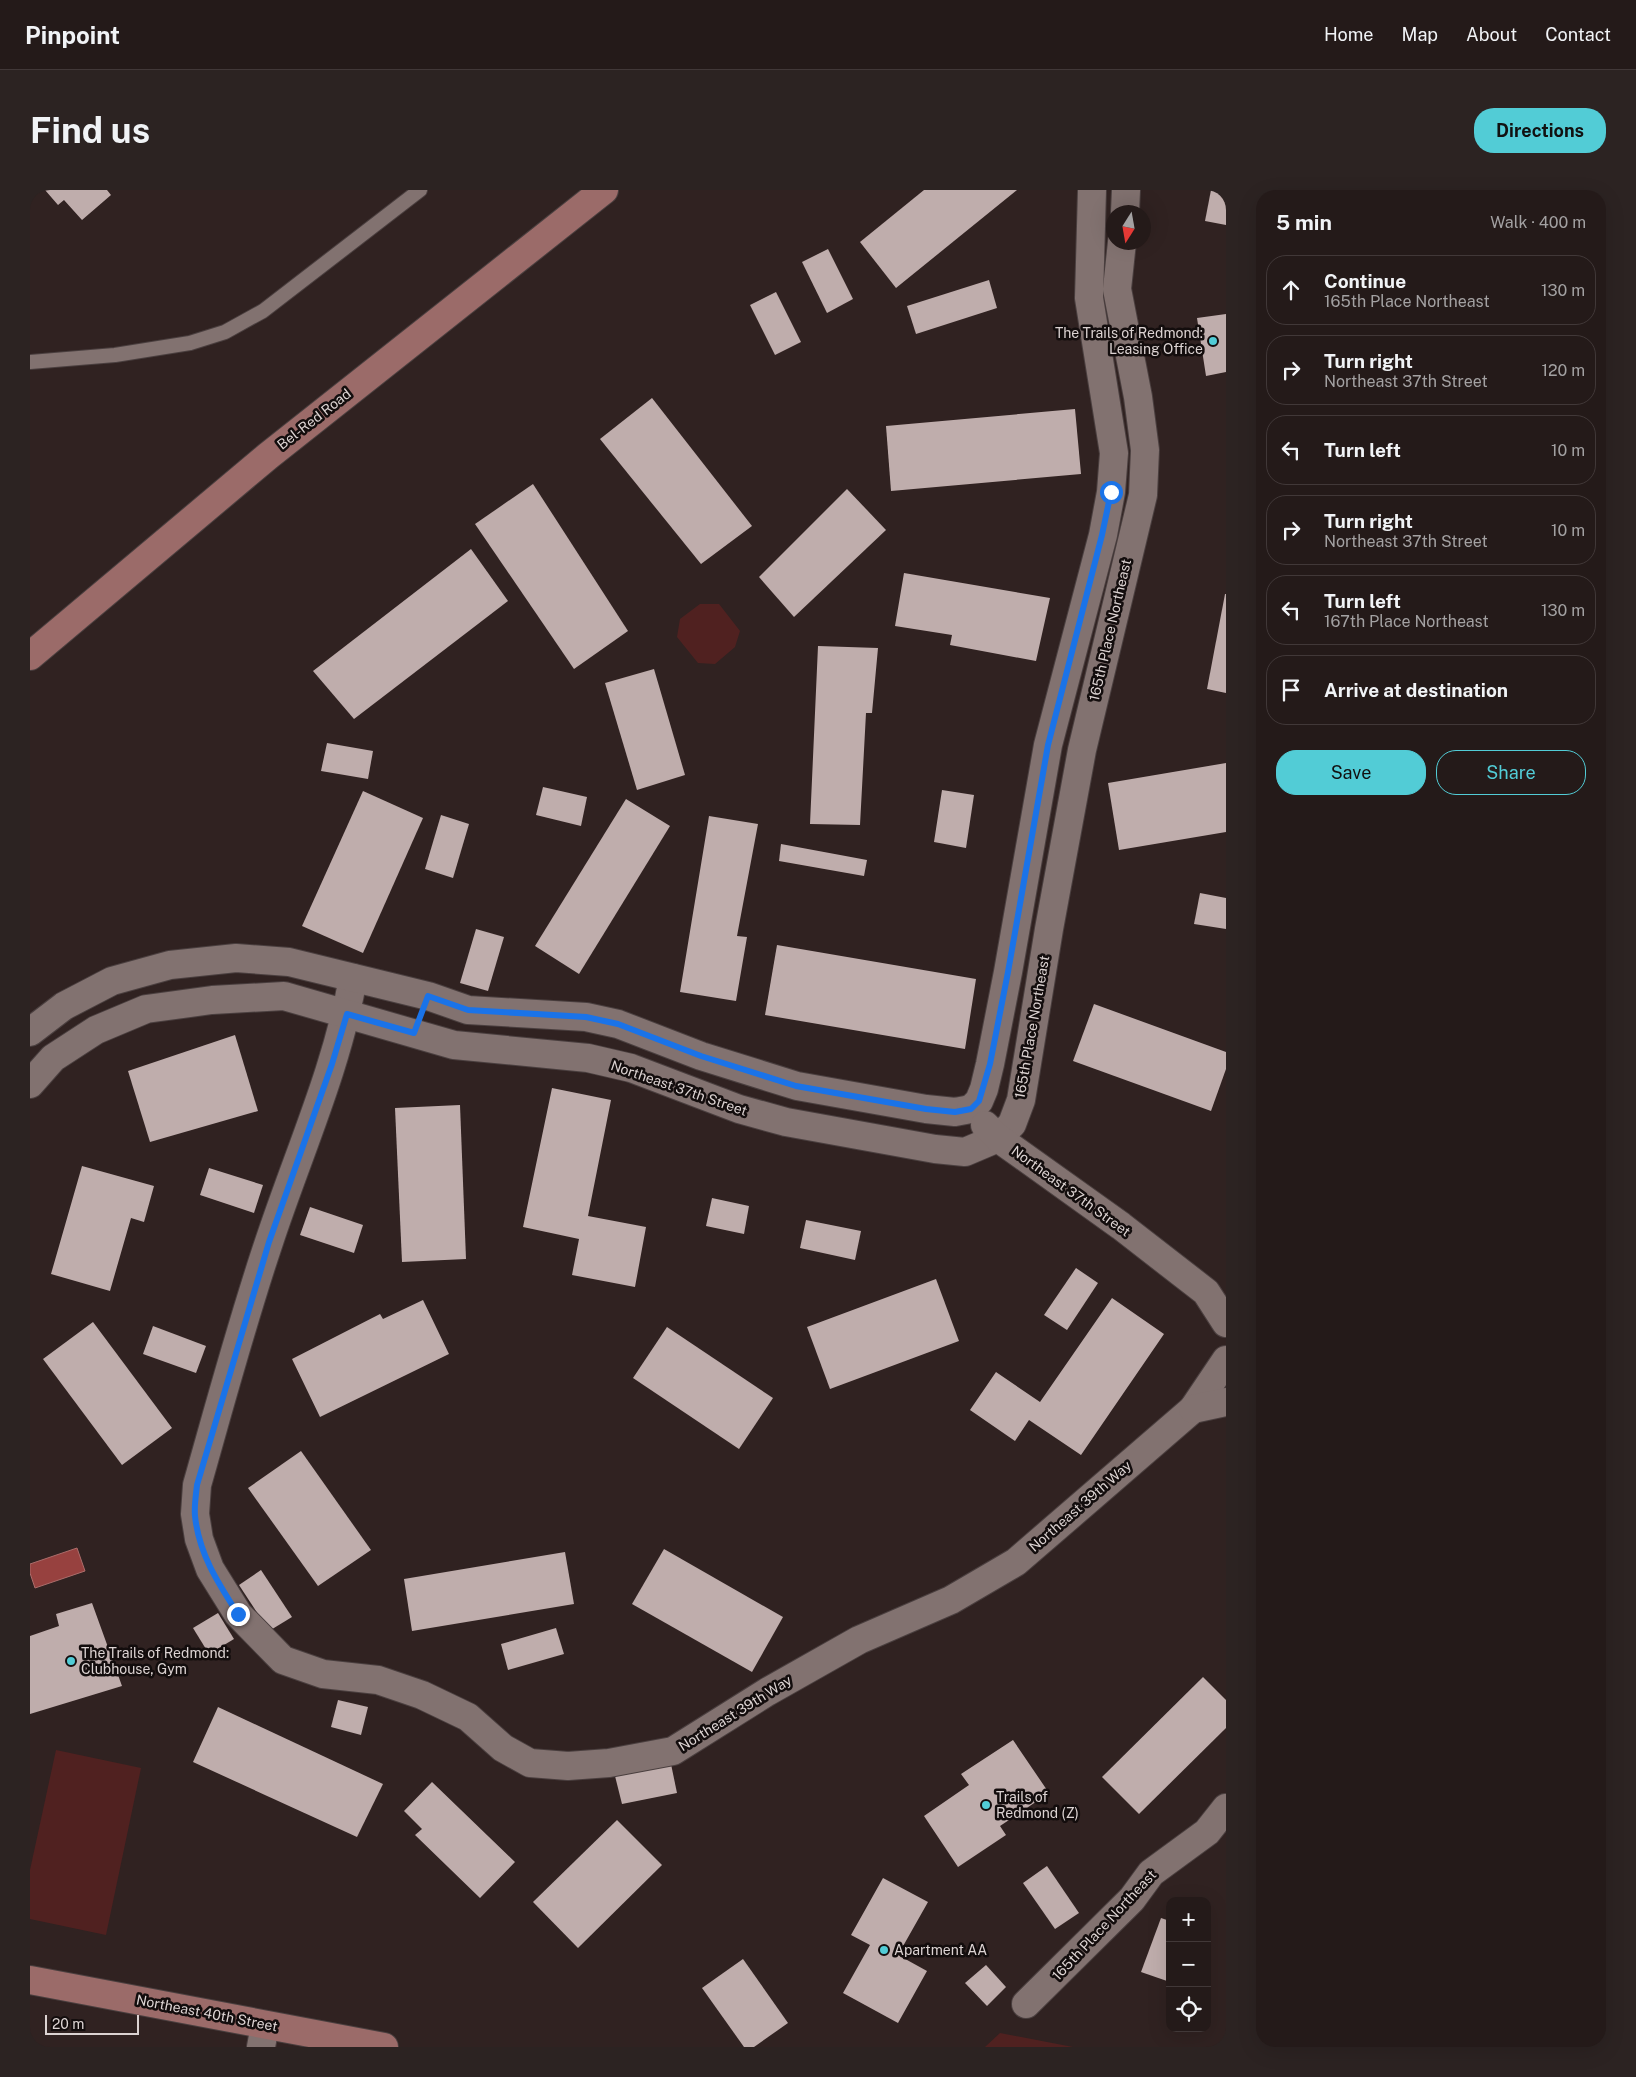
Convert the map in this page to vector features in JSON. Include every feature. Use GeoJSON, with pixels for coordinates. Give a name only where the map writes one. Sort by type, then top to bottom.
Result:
{"type":"FeatureCollection","features":[{"type":"Feature","properties":{"kind":"main road","name":"Bel-Red Road"},"geometry":{"type":"LineString","coordinates":[[30,656],[268,456],[604,190]]}},
{"type":"Feature","properties":{"kind":"main road","name":"Northeast 40th Street"},"geometry":{"type":"LineString","coordinates":[[30,1980],[263,2036],[384,2047]]}},
{"type":"Feature","properties":{"kind":"street"},"geometry":{"type":"LineString","coordinates":[[30,1032],[64,1006],[112,981],[170,965],[236,958],[289,962],[428,996],[468,1010],[586,1017],[618,1024],[701,1056],[796,1086],[926,1109],[963,1110],[979,1101],[990,1064],[1008,972],[1048,745],[1102,535],[1111,492],[1114,453],[1089,298],[1092,190]]}},
{"type":"Feature","properties":{"kind":"street"},"geometry":{"type":"LineString","coordinates":[[1125,205],[1126,190]]}},
{"type":"Feature","properties":{"kind":"street","name":"165th Place Northeast"},"geometry":{"type":"LineString","coordinates":[[998,1138],[1012,1124],[1021,1100],[1049,929],[1082,750],[1143,495],[1145,450],[1138,397],[1117,290],[1121,250]]}},
{"type":"Feature","properties":{"kind":"street"},"geometry":{"type":"LineString","coordinates":[[1089,298],[1117,290]]}},
{"type":"Feature","properties":{"kind":"street"},"geometry":{"type":"LineString","coordinates":[[1114,453],[1145,450]]}},
{"type":"Feature","properties":{"kind":"street"},"geometry":{"type":"LineString","coordinates":[[1048,745],[1082,750]]}},
{"type":"Feature","properties":{"kind":"street","name":"Northeast 39th Way"},"geometry":{"type":"LineString","coordinates":[[353,978],[347,1014],[332,1064],[269,1242],[197,1485],[195,1514],[199,1539],[210,1569],[238,1614],[283,1660],[323,1674],[378,1680],[422,1695],[468,1717],[503,1748],[530,1763],[568,1766],[673,1752],[766,1692],[859,1640],[951,1600],[1016,1562],[1193,1409]]}},
{"type":"Feature","properties":{"kind":"street","name":"Northeast 37th Street"},"geometry":{"type":"LineString","coordinates":[[30,1084],[54,1058],[96,1030],[146,1009],[212,1000],[284,996],[454,1044],[588,1058],[632,1068],[739,1109],[786,1122],[965,1152],[998,1138],[1121,1226],[1206,1292],[1226,1323]]}},
{"type":"Feature","properties":{"kind":"street"},"geometry":{"type":"LineString","coordinates":[[414,1033],[428,996]]}},
{"type":"Feature","properties":{"kind":"street"},"geometry":{"type":"LineString","coordinates":[[786,1122],[796,1086]]}},
{"type":"Feature","properties":{"kind":"street"},"geometry":{"type":"LineString","coordinates":[[963,1110],[998,1138]]}},
{"type":"Feature","properties":{"kind":"street"},"geometry":{"type":"LineString","coordinates":[[1193,1409],[1226,1360]]}},
{"type":"Feature","properties":{"kind":"street"},"geometry":{"type":"LineString","coordinates":[[1193,1409],[1226,1402]]}},
{"type":"Feature","properties":{"kind":"street","name":"165th Place Northeast"},"geometry":{"type":"LineString","coordinates":[[1026,2004],[1132,1899],[1151,1873],[1207,1832],[1226,1808]]}},
{"type":"Feature","properties":{"kind":"lane"},"geometry":{"type":"LineString","coordinates":[[30,362],[115,355],[181,345],[225,332],[263,311],[420,190]]}},
{"type":"Feature","properties":{"kind":"shaded area"},"geometry":{"type":"Polygon","coordinates":[[[700,604],[719,604],[740,631],[735,647],[715,664],[698,663],[677,637],[680,619],[700,604]]]}},
{"type":"Feature","properties":{"kind":"shaded area"},"geometry":{"type":"Polygon","coordinates":[[[77,1548],[85,1571],[35,1588],[30,1573],[30,1564],[77,1548]]]}},
{"type":"Feature","properties":{"kind":"shaded area"},"geometry":{"type":"Polygon","coordinates":[[[56,1750],[141,1768],[106,1935],[30,1919],[30,1870],[56,1750]]]}},
{"type":"Feature","properties":{"kind":"shaded area"},"geometry":{"type":"Polygon","coordinates":[[[1000,2033],[1073,2047],[985,2047],[1000,2033]]]}},
{"type":"Feature","properties":{"kind":"building"},"geometry":{"type":"Polygon","coordinates":[[[45,190],[107,190],[111,195],[82,220],[64,200],[58,205],[45,190]]]}},
{"type":"Feature","properties":{"kind":"building"},"geometry":{"type":"Polygon","coordinates":[[[924,190],[1017,190],[896,288],[860,242],[924,190]]]}},
{"type":"Feature","properties":{"kind":"building"},"geometry":{"type":"Polygon","coordinates":[[[1211,190],[1226,190],[1226,225],[1205,221],[1211,190]]]}},
{"type":"Feature","properties":{"kind":"building"},"geometry":{"type":"Polygon","coordinates":[[[828,249],[853,299],[827,313],[802,262],[828,249]]]}},
{"type":"Feature","properties":{"kind":"building"},"geometry":{"type":"Polygon","coordinates":[[[989,280],[997,308],[916,334],[907,306],[989,280]]]}},
{"type":"Feature","properties":{"kind":"building"},"geometry":{"type":"Polygon","coordinates":[[[776,292],[801,342],[775,355],[750,305],[776,292]]]}},
{"type":"Feature","properties":{"kind":"building","name":"The Trails of Redmond: Leasing Office"},"geometry":{"type":"Polygon","coordinates":[[[1226,314],[1226,372],[1206,376],[1197,318],[1226,314]]]}},
{"type":"Feature","properties":{"kind":"building"},"geometry":{"type":"Polygon","coordinates":[[[652,398],[752,526],[701,564],[600,439],[652,398]]]}},
{"type":"Feature","properties":{"kind":"building"},"geometry":{"type":"Polygon","coordinates":[[[1075,409],[1081,474],[891,491],[886,426],[1075,409]]]}},
{"type":"Feature","properties":{"kind":"building"},"geometry":{"type":"Polygon","coordinates":[[[533,484],[628,631],[574,669],[475,524],[533,484]]]}},
{"type":"Feature","properties":{"kind":"building"},"geometry":{"type":"Polygon","coordinates":[[[847,489],[886,530],[794,617],[759,577],[847,489]]]}},
{"type":"Feature","properties":{"kind":"building"},"geometry":{"type":"Polygon","coordinates":[[[471,549],[508,601],[354,719],[313,671],[471,549]]]}},
{"type":"Feature","properties":{"kind":"building"},"geometry":{"type":"Polygon","coordinates":[[[904,573],[1050,598],[1036,661],[950,645],[952,635],[895,626],[904,573]]]}},
{"type":"Feature","properties":{"kind":"building"},"geometry":{"type":"Polygon","coordinates":[[[1226,594],[1226,693],[1207,689],[1226,594]]]}},
{"type":"Feature","properties":{"kind":"building"},"geometry":{"type":"Polygon","coordinates":[[[818,646],[878,648],[872,713],[866,713],[860,825],[810,824],[818,646]]]}},
{"type":"Feature","properties":{"kind":"building"},"geometry":{"type":"Polygon","coordinates":[[[654,669],[685,775],[637,790],[605,683],[654,669]]]}},
{"type":"Feature","properties":{"kind":"building"},"geometry":{"type":"Polygon","coordinates":[[[327,743],[373,751],[368,779],[321,771],[327,743]]]}},
{"type":"Feature","properties":{"kind":"building"},"geometry":{"type":"Polygon","coordinates":[[[1226,763],[1226,832],[1119,850],[1108,783],[1226,763]]]}},
{"type":"Feature","properties":{"kind":"building"},"geometry":{"type":"Polygon","coordinates":[[[543,787],[587,797],[581,826],[536,815],[543,787]]]}},
{"type":"Feature","properties":{"kind":"building"},"geometry":{"type":"Polygon","coordinates":[[[942,790],[974,795],[966,848],[934,842],[942,790]]]}},
{"type":"Feature","properties":{"kind":"building"},"geometry":{"type":"Polygon","coordinates":[[[363,791],[423,818],[363,953],[302,926],[363,791]]]}},
{"type":"Feature","properties":{"kind":"building"},"geometry":{"type":"Polygon","coordinates":[[[626,799],[670,826],[579,974],[535,946],[626,799]]]}},
{"type":"Feature","properties":{"kind":"building"},"geometry":{"type":"Polygon","coordinates":[[[441,815],[469,824],[453,878],[425,869],[441,815]]]}},
{"type":"Feature","properties":{"kind":"building"},"geometry":{"type":"Polygon","coordinates":[[[709,816],[758,824],[737,936],[747,937],[736,1001],[680,992],[709,816]]]}},
{"type":"Feature","properties":{"kind":"building"},"geometry":{"type":"Polygon","coordinates":[[[781,844],[867,860],[864,876],[779,861],[781,844]]]}},
{"type":"Feature","properties":{"kind":"building"},"geometry":{"type":"Polygon","coordinates":[[[1200,893],[1226,898],[1226,929],[1194,924],[1200,893]]]}},
{"type":"Feature","properties":{"kind":"building"},"geometry":{"type":"Polygon","coordinates":[[[476,929],[504,937],[488,991],[460,983],[476,929]]]}},
{"type":"Feature","properties":{"kind":"building"},"geometry":{"type":"Polygon","coordinates":[[[777,945],[976,979],[965,1049],[765,1015],[777,945]]]}},
{"type":"Feature","properties":{"kind":"building"},"geometry":{"type":"Polygon","coordinates":[[[1094,1004],[1226,1052],[1226,1069],[1211,1111],[1073,1061],[1094,1004]]]}},
{"type":"Feature","properties":{"kind":"building"},"geometry":{"type":"Polygon","coordinates":[[[235,1035],[258,1111],[150,1142],[128,1071],[235,1035]]]}},
{"type":"Feature","properties":{"kind":"building"},"geometry":{"type":"Polygon","coordinates":[[[552,1088],[611,1100],[588,1216],[646,1227],[635,1287],[572,1275],[579,1239],[523,1227],[552,1088]]]}},
{"type":"Feature","properties":{"kind":"building"},"geometry":{"type":"Polygon","coordinates":[[[460,1105],[466,1259],[402,1262],[395,1108],[460,1105]]]}},
{"type":"Feature","properties":{"kind":"building"},"geometry":{"type":"Polygon","coordinates":[[[82,1166],[154,1186],[144,1222],[131,1218],[110,1291],[51,1274],[82,1166]]]}},
{"type":"Feature","properties":{"kind":"building"},"geometry":{"type":"Polygon","coordinates":[[[209,1168],[263,1185],[254,1213],[200,1195],[209,1168]]]}},
{"type":"Feature","properties":{"kind":"building"},"geometry":{"type":"Polygon","coordinates":[[[712,1198],[749,1206],[744,1234],[706,1226],[712,1198]]]}},
{"type":"Feature","properties":{"kind":"building"},"geometry":{"type":"Polygon","coordinates":[[[310,1207],[363,1225],[354,1253],[300,1235],[310,1207]]]}},
{"type":"Feature","properties":{"kind":"building"},"geometry":{"type":"Polygon","coordinates":[[[806,1220],[861,1231],[855,1260],[800,1248],[806,1220]]]}},
{"type":"Feature","properties":{"kind":"building"},"geometry":{"type":"Polygon","coordinates":[[[1076,1268],[1098,1283],[1067,1330],[1044,1315],[1076,1268]]]}},
{"type":"Feature","properties":{"kind":"building"},"geometry":{"type":"Polygon","coordinates":[[[936,1279],[959,1341],[830,1389],[807,1327],[936,1279]]]}},
{"type":"Feature","properties":{"kind":"building"},"geometry":{"type":"Polygon","coordinates":[[[1112,1298],[1164,1334],[1081,1455],[1029,1420],[1015,1441],[970,1410],[996,1372],[1040,1402],[1112,1298]]]}},
{"type":"Feature","properties":{"kind":"building"},"geometry":{"type":"Polygon","coordinates":[[[423,1300],[449,1354],[320,1417],[292,1359],[380,1314],[383,1319],[423,1300]]]}},
{"type":"Feature","properties":{"kind":"building"},"geometry":{"type":"Polygon","coordinates":[[[93,1322],[172,1428],[122,1465],[43,1359],[93,1322]]]}},
{"type":"Feature","properties":{"kind":"building"},"geometry":{"type":"Polygon","coordinates":[[[153,1326],[206,1346],[196,1373],[143,1354],[153,1326]]]}},
{"type":"Feature","properties":{"kind":"building"},"geometry":{"type":"Polygon","coordinates":[[[667,1327],[773,1398],[739,1449],[633,1378],[667,1327]]]}},
{"type":"Feature","properties":{"kind":"building"},"geometry":{"type":"Polygon","coordinates":[[[301,1451],[371,1550],[318,1586],[248,1488],[301,1451]]]}},
{"type":"Feature","properties":{"kind":"building"},"geometry":{"type":"Polygon","coordinates":[[[664,1549],[783,1617],[752,1672],[632,1604],[664,1549]]]}},
{"type":"Feature","properties":{"kind":"building"},"geometry":{"type":"Polygon","coordinates":[[[565,1552],[574,1604],[412,1631],[404,1579],[565,1552]]]}},
{"type":"Feature","properties":{"kind":"building"},"geometry":{"type":"Polygon","coordinates":[[[261,1570],[292,1617],[269,1631],[239,1585],[261,1570]]]}},
{"type":"Feature","properties":{"kind":"building","name":"The Trails of Redmond: Clubhouse, Gym"},"geometry":{"type":"Polygon","coordinates":[[[92,1603],[122,1686],[30,1714],[30,1636],[59,1626],[56,1614],[92,1603]]]}},
{"type":"Feature","properties":{"kind":"building"},"geometry":{"type":"Polygon","coordinates":[[[218,1613],[234,1639],[209,1654],[193,1628],[218,1613]]]}},
{"type":"Feature","properties":{"kind":"building"},"geometry":{"type":"Polygon","coordinates":[[[556,1628],[564,1654],[508,1670],[501,1644],[556,1628]]]}},
{"type":"Feature","properties":{"kind":"building"},"geometry":{"type":"Polygon","coordinates":[[[1203,1677],[1226,1700],[1226,1728],[1139,1814],[1102,1777],[1203,1677]]]}},
{"type":"Feature","properties":{"kind":"building"},"geometry":{"type":"Polygon","coordinates":[[[338,1700],[368,1707],[361,1735],[331,1727],[338,1700]]]}},
{"type":"Feature","properties":{"kind":"building"},"geometry":{"type":"Polygon","coordinates":[[[218,1707],[383,1784],[357,1837],[193,1762],[218,1707]]]}},
{"type":"Feature","properties":{"kind":"building","name":"Trails of Redmond (Z)"},"geometry":{"type":"Polygon","coordinates":[[[1013,1740],[1049,1793],[1000,1826],[1006,1835],[958,1867],[924,1816],[969,1785],[961,1774],[1013,1740]]]}},
{"type":"Feature","properties":{"kind":"building"},"geometry":{"type":"Polygon","coordinates":[[[671,1764],[677,1793],[622,1804],[615,1776],[671,1764]]]}},
{"type":"Feature","properties":{"kind":"building"},"geometry":{"type":"Polygon","coordinates":[[[432,1782],[515,1862],[480,1898],[415,1835],[422,1829],[404,1811],[432,1782]]]}},
{"type":"Feature","properties":{"kind":"building"},"geometry":{"type":"Polygon","coordinates":[[[617,1820],[662,1865],[578,1948],[533,1902],[617,1820]]]}},
{"type":"Feature","properties":{"kind":"building"},"geometry":{"type":"Polygon","coordinates":[[[1047,1866],[1079,1913],[1055,1929],[1023,1883],[1047,1866]]]}},
{"type":"Feature","properties":{"kind":"building","name":"Apartment AA"},"geometry":{"type":"Polygon","coordinates":[[[883,1878],[928,1902],[898,1955],[927,1971],[898,2023],[843,1993],[870,1945],[851,1935],[883,1878]]]}},
{"type":"Feature","properties":{"kind":"building"},"geometry":{"type":"Polygon","coordinates":[[[1161,1918],[1166,1920],[1166,1981],[1141,1972],[1161,1918]]]}},
{"type":"Feature","properties":{"kind":"building"},"geometry":{"type":"Polygon","coordinates":[[[743,1959],[788,2023],[754,2047],[744,2047],[702,1988],[743,1959]]]}},
{"type":"Feature","properties":{"kind":"building"},"geometry":{"type":"Polygon","coordinates":[[[986,1965],[1006,1987],[987,2006],[965,1983],[986,1965]]]}},
{"type":"Feature","properties":{"kind":"place","name":"The Trails of Redmond: Leasing Office"},"geometry":{"type":"Point","coordinates":[1213,341]}},
{"type":"Feature","properties":{"kind":"place","name":"The Trails of Redmond: Clubhouse, Gym"},"geometry":{"type":"Point","coordinates":[71,1661]}},
{"type":"Feature","properties":{"kind":"place","name":"Trails of Redmond (Z)"},"geometry":{"type":"Point","coordinates":[986,1805]}},
{"type":"Feature","properties":{"kind":"place","name":"Apartment AA"},"geometry":{"type":"Point","coordinates":[884,1950]}},
{"type":"Feature","properties":{"kind":"route"},"geometry":{"type":"LineString","coordinates":[[238,1614],[210,1569],[199,1539],[195,1514],[197,1485],[269,1242],[332,1064],[347,1014],[414,1033],[428,996],[468,1010],[586,1017],[618,1024],[701,1056],[796,1086],[926,1109],[955,1112],[971,1109],[979,1101],[990,1064],[1048,745],[1102,535],[1111,492]]}}]}
